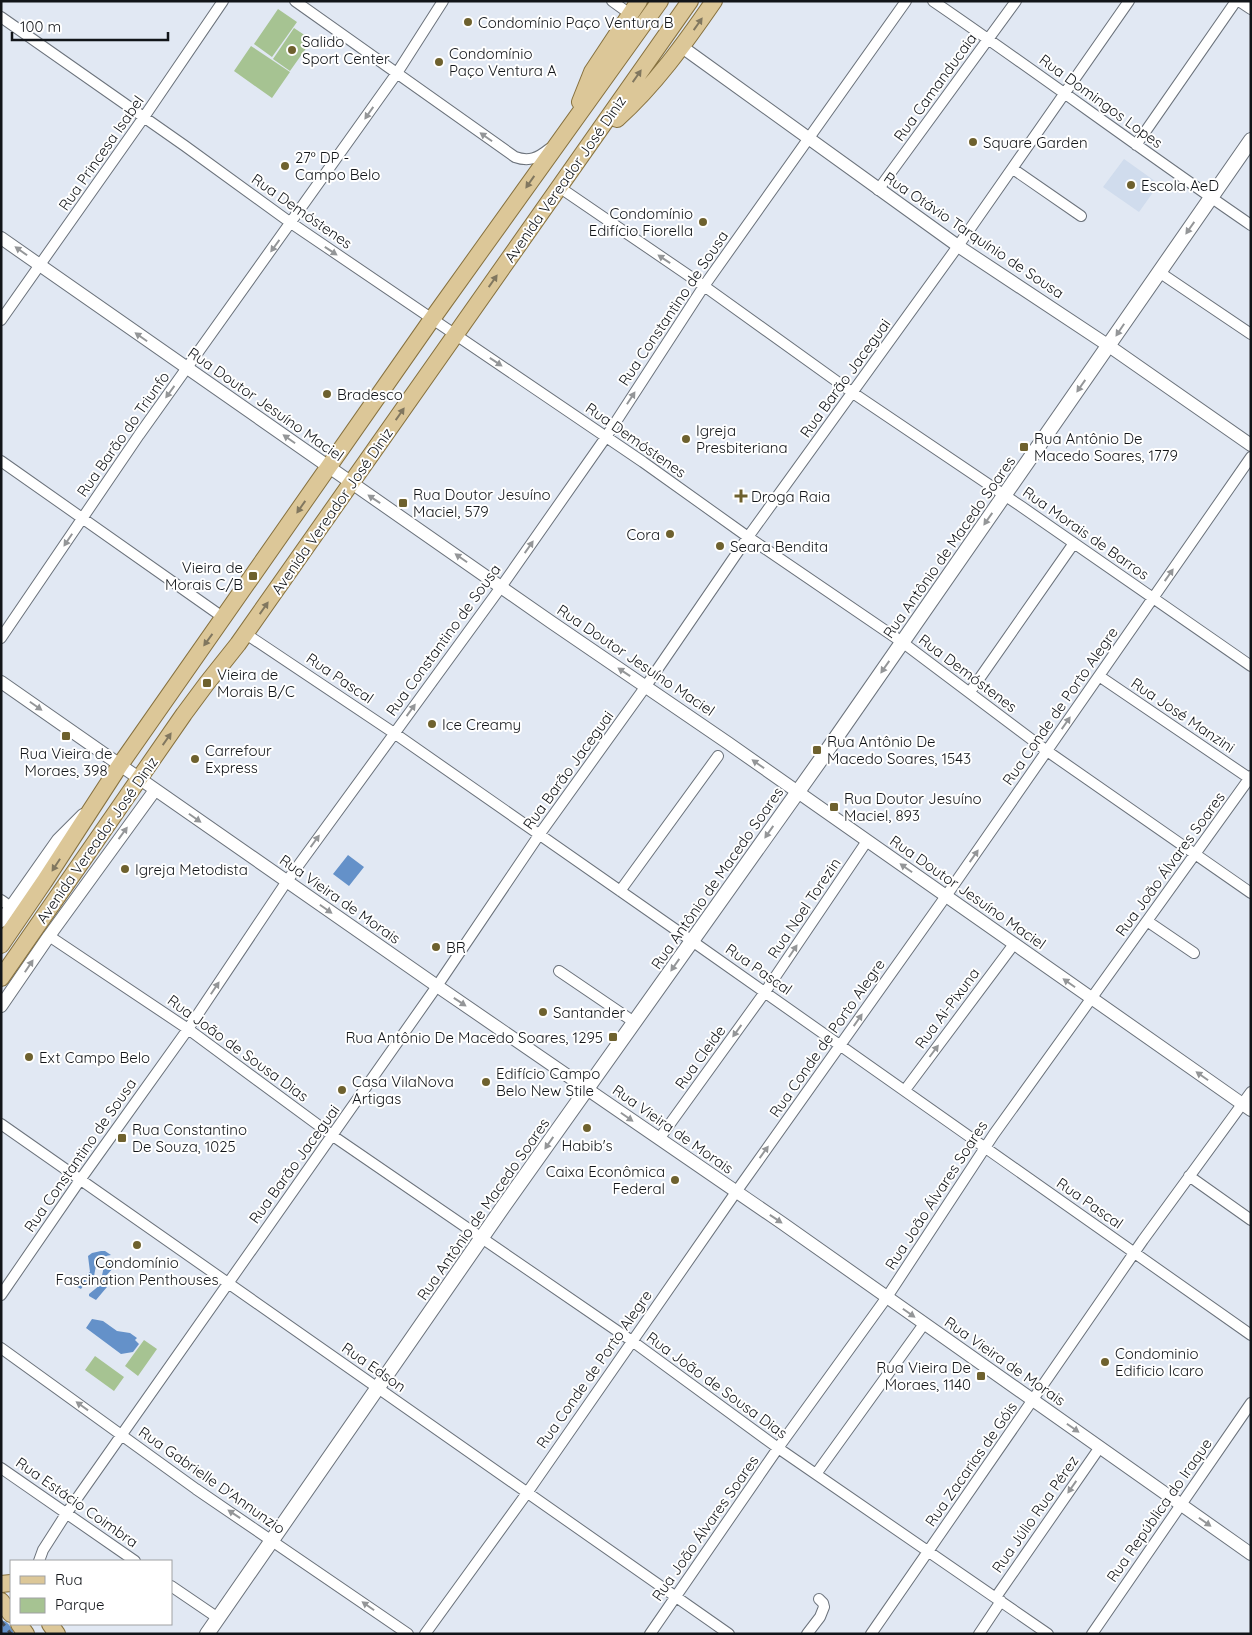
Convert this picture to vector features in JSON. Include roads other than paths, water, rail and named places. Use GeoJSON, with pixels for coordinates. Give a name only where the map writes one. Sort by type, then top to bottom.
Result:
{"type":"FeatureCollection","features":[{"type":"Feature","properties":{"kind":"main road","name":"Avenida Vereador José Diniz"},"geometry":{"type":"LineString","coordinates":[[1,945],[120,765],[432,319],[660,1]]}},
{"type":"Feature","properties":{"kind":"main road","name":"Avenida Vereador José Diniz"},"geometry":{"type":"LineString","coordinates":[[1,978],[139,778],[207,683],[246,634],[690,1]]}},
{"type":"Feature","properties":{"kind":"main road"},"geometry":{"type":"LineString","coordinates":[[599,132],[626,110],[682,47],[714,1]]}},
{"type":"Feature","properties":{"kind":"main road"},"geometry":{"type":"LineString","coordinates":[[568,129],[592,72],[635,8]]}},
{"type":"Feature","properties":{"kind":"main road","name":"Rua Antônio de Macedo Soares"},"geometry":{"type":"LineString","coordinates":[[207,1634],[482,1238],[1005,495],[1251,140]]}},
{"type":"Feature","properties":{"kind":"main road"},"geometry":{"type":"LineString","coordinates":[[1,1601],[10,1613]]}},
{"type":"Feature","properties":{"kind":"street","name":"Rua Princesa Isabel"},"geometry":{"type":"LineString","coordinates":[[1,320],[223,1]]}},
{"type":"Feature","properties":{"kind":"street"},"geometry":{"type":"LineString","coordinates":[[294,1],[515,157],[522,160],[537,158],[558,143]]}},
{"type":"Feature","properties":{"kind":"street","name":"Rua Barão do Triunfo"},"geometry":{"type":"LineString","coordinates":[[1,638],[187,368],[396,73],[443,1]]}},
{"type":"Feature","properties":{"kind":"street"},"geometry":{"type":"LineString","coordinates":[[612,1],[635,8]]}},
{"type":"Feature","properties":{"kind":"street","name":"Rua Constantino de Sousa"},"geometry":{"type":"LineString","coordinates":[[1,1295],[80,1180],[188,1029],[286,881],[501,586],[606,437],[704,286],[906,1]]}},
{"type":"Feature","properties":{"kind":"street","name":"Rua Domingos Lopes"},"geometry":{"type":"LineString","coordinates":[[933,1],[1210,198],[1251,225]]}},
{"type":"Feature","properties":{"kind":"street","name":"Rua Camanducaia"},"geometry":{"type":"LineString","coordinates":[[878,190],[1016,1]]}},
{"type":"Feature","properties":{"kind":"street","name":"Rua Barão Jaceguai"},"geometry":{"type":"LineString","coordinates":[[39,1560],[43,1550],[66,1514],[227,1283],[333,1136],[539,835],[646,686],[748,537],[1013,169],[1129,1]]}},
{"type":"Feature","properties":{"kind":"street"},"geometry":{"type":"LineString","coordinates":[[1136,145],[1238,1],[1251,9]]}},
{"type":"Feature","properties":{"kind":"street","name":"Rua Demóstenes"},"geometry":{"type":"LineString","coordinates":[[1,17],[291,223],[606,437],[902,642],[1047,751],[1251,893]]}},
{"type":"Feature","properties":{"kind":"street","name":"Rua Otávio Tarquínio de Sousa"},"geometry":{"type":"LineString","coordinates":[[682,47],[808,137],[878,190],[958,246],[1109,346],[1251,446]]}},
{"type":"Feature","properties":{"kind":"street"},"geometry":{"type":"LineString","coordinates":[[1013,169],[1081,216]]}},
{"type":"Feature","properties":{"kind":"street","name":"Rua Morais de Barros"},"geometry":{"type":"LineString","coordinates":[[559,188],[704,286],[853,393],[1074,542],[1251,666]]}},
{"type":"Feature","properties":{"kind":"street","name":"Rua Doutor Jesuíno Maciel"},"geometry":{"type":"LineString","coordinates":[[1,238],[646,686],[1246,1107]]}},
{"type":"Feature","properties":{"kind":"street"},"geometry":{"type":"LineString","coordinates":[[1159,272],[1251,334]]}},
{"type":"Feature","properties":{"kind":"street","name":"Rua Conde de Porto Alegre"},"geometry":{"type":"LineString","coordinates":[[425,1634],[527,1493],[632,1340],[946,896],[1251,457]]}},
{"type":"Feature","properties":{"kind":"street"},"geometry":{"type":"LineString","coordinates":[[1,461],[224,618]]}},
{"type":"Feature","properties":{"kind":"street"},"geometry":{"type":"LineString","coordinates":[[970,692],[1074,542]]}},
{"type":"Feature","properties":{"kind":"street","name":"Rua Pascal"},"geometry":{"type":"LineString","coordinates":[[246,634],[394,733],[841,1045],[1251,1335]]}},
{"type":"Feature","properties":{"kind":"street","name":"Rua José Manzini"},"geometry":{"type":"LineString","coordinates":[[1099,676],[1250,777]]}},
{"type":"Feature","properties":{"kind":"street","name":"Rua Vieira de Morais"},"geometry":{"type":"LineString","coordinates":[[1,682],[887,1297],[1251,1554]]}},
{"type":"Feature","properties":{"kind":"street"},"geometry":{"type":"LineString","coordinates":[[620,891],[718,756]]}},
{"type":"Feature","properties":{"kind":"street","name":"Rua João Álvares Soares"},"geometry":{"type":"LineString","coordinates":[[650,1634],[778,1448],[887,1297],[985,1148],[1250,777]]}},
{"type":"Feature","properties":{"kind":"street","name":"Avenida Vereador José Diniz"},"geometry":{"type":"LineString","coordinates":[[1,1006],[49,936],[155,790]]}},
{"type":"Feature","properties":{"kind":"street","name":"Avenida Vereador José Diniz"},"geometry":{"type":"LineString","coordinates":[[1,921],[6,903],[58,840],[94,805]]}},
{"type":"Feature","properties":{"kind":"street","name":"Rua Noel Torezin"},"geometry":{"type":"LineString","coordinates":[[765,992],[867,842]]}},
{"type":"Feature","properties":{"kind":"street"},"geometry":{"type":"LineString","coordinates":[[1147,921],[1194,953]]}},
{"type":"Feature","properties":{"kind":"street","name":"Rua João de Sousa Dias"},"geometry":{"type":"LineString","coordinates":[[49,936],[188,1029],[333,1136],[632,1340],[778,1448],[1048,1634]]}},
{"type":"Feature","properties":{"kind":"street","name":"Rua Ai-Pixuna"},"geometry":{"type":"LineString","coordinates":[[905,1090],[1014,944]]}},
{"type":"Feature","properties":{"kind":"street"},"geometry":{"type":"LineString","coordinates":[[559,971],[634,1022]]}},
{"type":"Feature","properties":{"kind":"street","name":"Rua Cleide"},"geometry":{"type":"LineString","coordinates":[[659,1139],[765,992]]}},
{"type":"Feature","properties":{"kind":"street","name":"Rua Zacarias de Góis"},"geometry":{"type":"LineString","coordinates":[[871,1634],[1189,1176],[1246,1107],[1251,1092]]}},
{"type":"Feature","properties":{"kind":"street","name":"Rua Edson"},"geometry":{"type":"LineString","coordinates":[[1,1124],[729,1634]]}},
{"type":"Feature","properties":{"kind":"street"},"geometry":{"type":"LineString","coordinates":[[1189,1176],[1251,1220]]}},
{"type":"Feature","properties":{"kind":"street"},"geometry":{"type":"LineString","coordinates":[[816,1474],[924,1324]]}},
{"type":"Feature","properties":{"kind":"street","name":"Rua Gabrielle D'Annunzio"},"geometry":{"type":"LineString","coordinates":[[1,1348],[196,1489],[408,1634]]}},
{"type":"Feature","properties":{"kind":"street","name":"Rua República do Iraque"},"geometry":{"type":"LineString","coordinates":[[1092,1634],[1251,1404]]}},
{"type":"Feature","properties":{"kind":"street","name":"Rua Júlio Rua Pérez"},"geometry":{"type":"LineString","coordinates":[[979,1634],[998,1599],[1100,1447]]}},
{"type":"Feature","properties":{"kind":"street","name":"Rua Estácio Coimbra"},"geometry":{"type":"LineString","coordinates":[[1,1468],[134,1560]]}},
{"type":"Feature","properties":{"kind":"street"},"geometry":{"type":"LineString","coordinates":[[172,1587],[218,1618]]}},
{"type":"Feature","properties":{"kind":"street"},"geometry":{"type":"LineString","coordinates":[[807,1634],[823,1610],[823,1603],[819,1599]]}},
{"type":"Feature","properties":{"kind":"water"},"geometry":{"type":"Polygon","coordinates":[[[348,855],[364,867],[349,886],[333,874],[348,855]]]}},
{"type":"Feature","properties":{"kind":"water"},"geometry":{"type":"Polygon","coordinates":[[[101,1251],[111,1255],[100,1260],[95,1270],[94,1278],[81,1289],[74,1285],[90,1272],[88,1256],[101,1251]]]}},
{"type":"Feature","properties":{"kind":"water"},"geometry":{"type":"Polygon","coordinates":[[[114,1260],[114,1267],[105,1277],[107,1287],[96,1300],[89,1296],[89,1294],[100,1285],[104,1266],[114,1260]]]}},
{"type":"Feature","properties":{"kind":"water"},"geometry":{"type":"Polygon","coordinates":[[[92,1319],[103,1321],[117,1331],[130,1333],[137,1338],[135,1340],[139,1344],[133,1352],[121,1354],[86,1328],[92,1319]]]}},
{"type":"Feature","properties":{"kind":"waterway"},"geometry":{"type":"LineString","coordinates":[[1,1630],[4,1634]]}},
{"type":"Feature","properties":{"kind":"railway"},"geometry":{"type":"LineString","coordinates":[[1,1621],[11,1634]]}},
{"type":"Feature","properties":{"kind":"place","name":"Condomínio Paço Ventura B"},"geometry":{"type":"Point","coordinates":[468,22]}},
{"type":"Feature","properties":{"kind":"place","name":"Salido Sport Center"},"geometry":{"type":"Point","coordinates":[292,50]}},
{"type":"Feature","properties":{"kind":"place","name":"Condomínio Paço Ventura A"},"geometry":{"type":"Point","coordinates":[439,62]}},
{"type":"Feature","properties":{"kind":"place","name":"Square Garden"},"geometry":{"type":"Point","coordinates":[973,142]}},
{"type":"Feature","properties":{"kind":"place","name":"27° DP - Campo Belo"},"geometry":{"type":"Point","coordinates":[285,166]}},
{"type":"Feature","properties":{"kind":"place","name":"Escola AeD"},"geometry":{"type":"Point","coordinates":[1131,185]}},
{"type":"Feature","properties":{"kind":"place","name":"Condomínio Edifício Fiorella"},"geometry":{"type":"Point","coordinates":[703,222]}},
{"type":"Feature","properties":{"kind":"place","name":"Bradesco"},"geometry":{"type":"Point","coordinates":[327,394]}},
{"type":"Feature","properties":{"kind":"place","name":"Igreja Presbiteriana"},"geometry":{"type":"Point","coordinates":[686,439]}},
{"type":"Feature","properties":{"kind":"place","name":"Rua Antônio De Macedo Soares, 1779"},"geometry":{"type":"Point","coordinates":[1024,447]}},
{"type":"Feature","properties":{"kind":"place","name":"Droga Raia"},"geometry":{"type":"Point","coordinates":[741,496]}},
{"type":"Feature","properties":{"kind":"place","name":"Rua Doutor Jesuíno Maciel, 579"},"geometry":{"type":"Point","coordinates":[403,503]}},
{"type":"Feature","properties":{"kind":"place","name":"Cora"},"geometry":{"type":"Point","coordinates":[670,534]}},
{"type":"Feature","properties":{"kind":"place","name":"Seara Bendita"},"geometry":{"type":"Point","coordinates":[720,546]}},
{"type":"Feature","properties":{"kind":"place","name":"Vieira de Morais C/B"},"geometry":{"type":"Point","coordinates":[253,576]}},
{"type":"Feature","properties":{"kind":"place","name":"Vieira de Morais B/C"},"geometry":{"type":"Point","coordinates":[207,683]}},
{"type":"Feature","properties":{"kind":"place","name":"Ice Creamy"},"geometry":{"type":"Point","coordinates":[432,724]}},
{"type":"Feature","properties":{"kind":"place","name":"Rua Vieira de Moraes, 398"},"geometry":{"type":"Point","coordinates":[66,736]}},
{"type":"Feature","properties":{"kind":"place","name":"Rua Antônio De Macedo Soares, 1543"},"geometry":{"type":"Point","coordinates":[817,750]}},
{"type":"Feature","properties":{"kind":"place","name":"Carrefour Express"},"geometry":{"type":"Point","coordinates":[195,759]}},
{"type":"Feature","properties":{"kind":"place","name":"Rua Doutor Jesuíno Maciel, 893"},"geometry":{"type":"Point","coordinates":[834,807]}},
{"type":"Feature","properties":{"kind":"place","name":"Igreja Metodista"},"geometry":{"type":"Point","coordinates":[125,869]}},
{"type":"Feature","properties":{"kind":"place","name":"BR"},"geometry":{"type":"Point","coordinates":[436,947]}},
{"type":"Feature","properties":{"kind":"place","name":"Santander"},"geometry":{"type":"Point","coordinates":[543,1012]}},
{"type":"Feature","properties":{"kind":"place","name":"Rua Antônio De Macedo Soares, 1295"},"geometry":{"type":"Point","coordinates":[613,1037]}},
{"type":"Feature","properties":{"kind":"place","name":"Ext Campo Belo"},"geometry":{"type":"Point","coordinates":[29,1057]}},
{"type":"Feature","properties":{"kind":"place","name":"Edifício Campo Belo New Stile"},"geometry":{"type":"Point","coordinates":[486,1082]}},
{"type":"Feature","properties":{"kind":"place","name":"Casa VilaNova Artigas"},"geometry":{"type":"Point","coordinates":[342,1090]}},
{"type":"Feature","properties":{"kind":"place","name":"Habib's"},"geometry":{"type":"Point","coordinates":[587,1128]}},
{"type":"Feature","properties":{"kind":"place","name":"Rua Constantino De Souza, 1025"},"geometry":{"type":"Point","coordinates":[122,1138]}},
{"type":"Feature","properties":{"kind":"place","name":"Caixa Econômica Federal"},"geometry":{"type":"Point","coordinates":[675,1180]}},
{"type":"Feature","properties":{"kind":"place","name":"Condomínio Fascination Penthouses"},"geometry":{"type":"Point","coordinates":[137,1245]}},
{"type":"Feature","properties":{"kind":"place","name":"Condominio Edificio Icaro"},"geometry":{"type":"Point","coordinates":[1105,1362]}},
{"type":"Feature","properties":{"kind":"place","name":"Rua Vieira De Moraes, 1140"},"geometry":{"type":"Point","coordinates":[981,1376]}}]}
